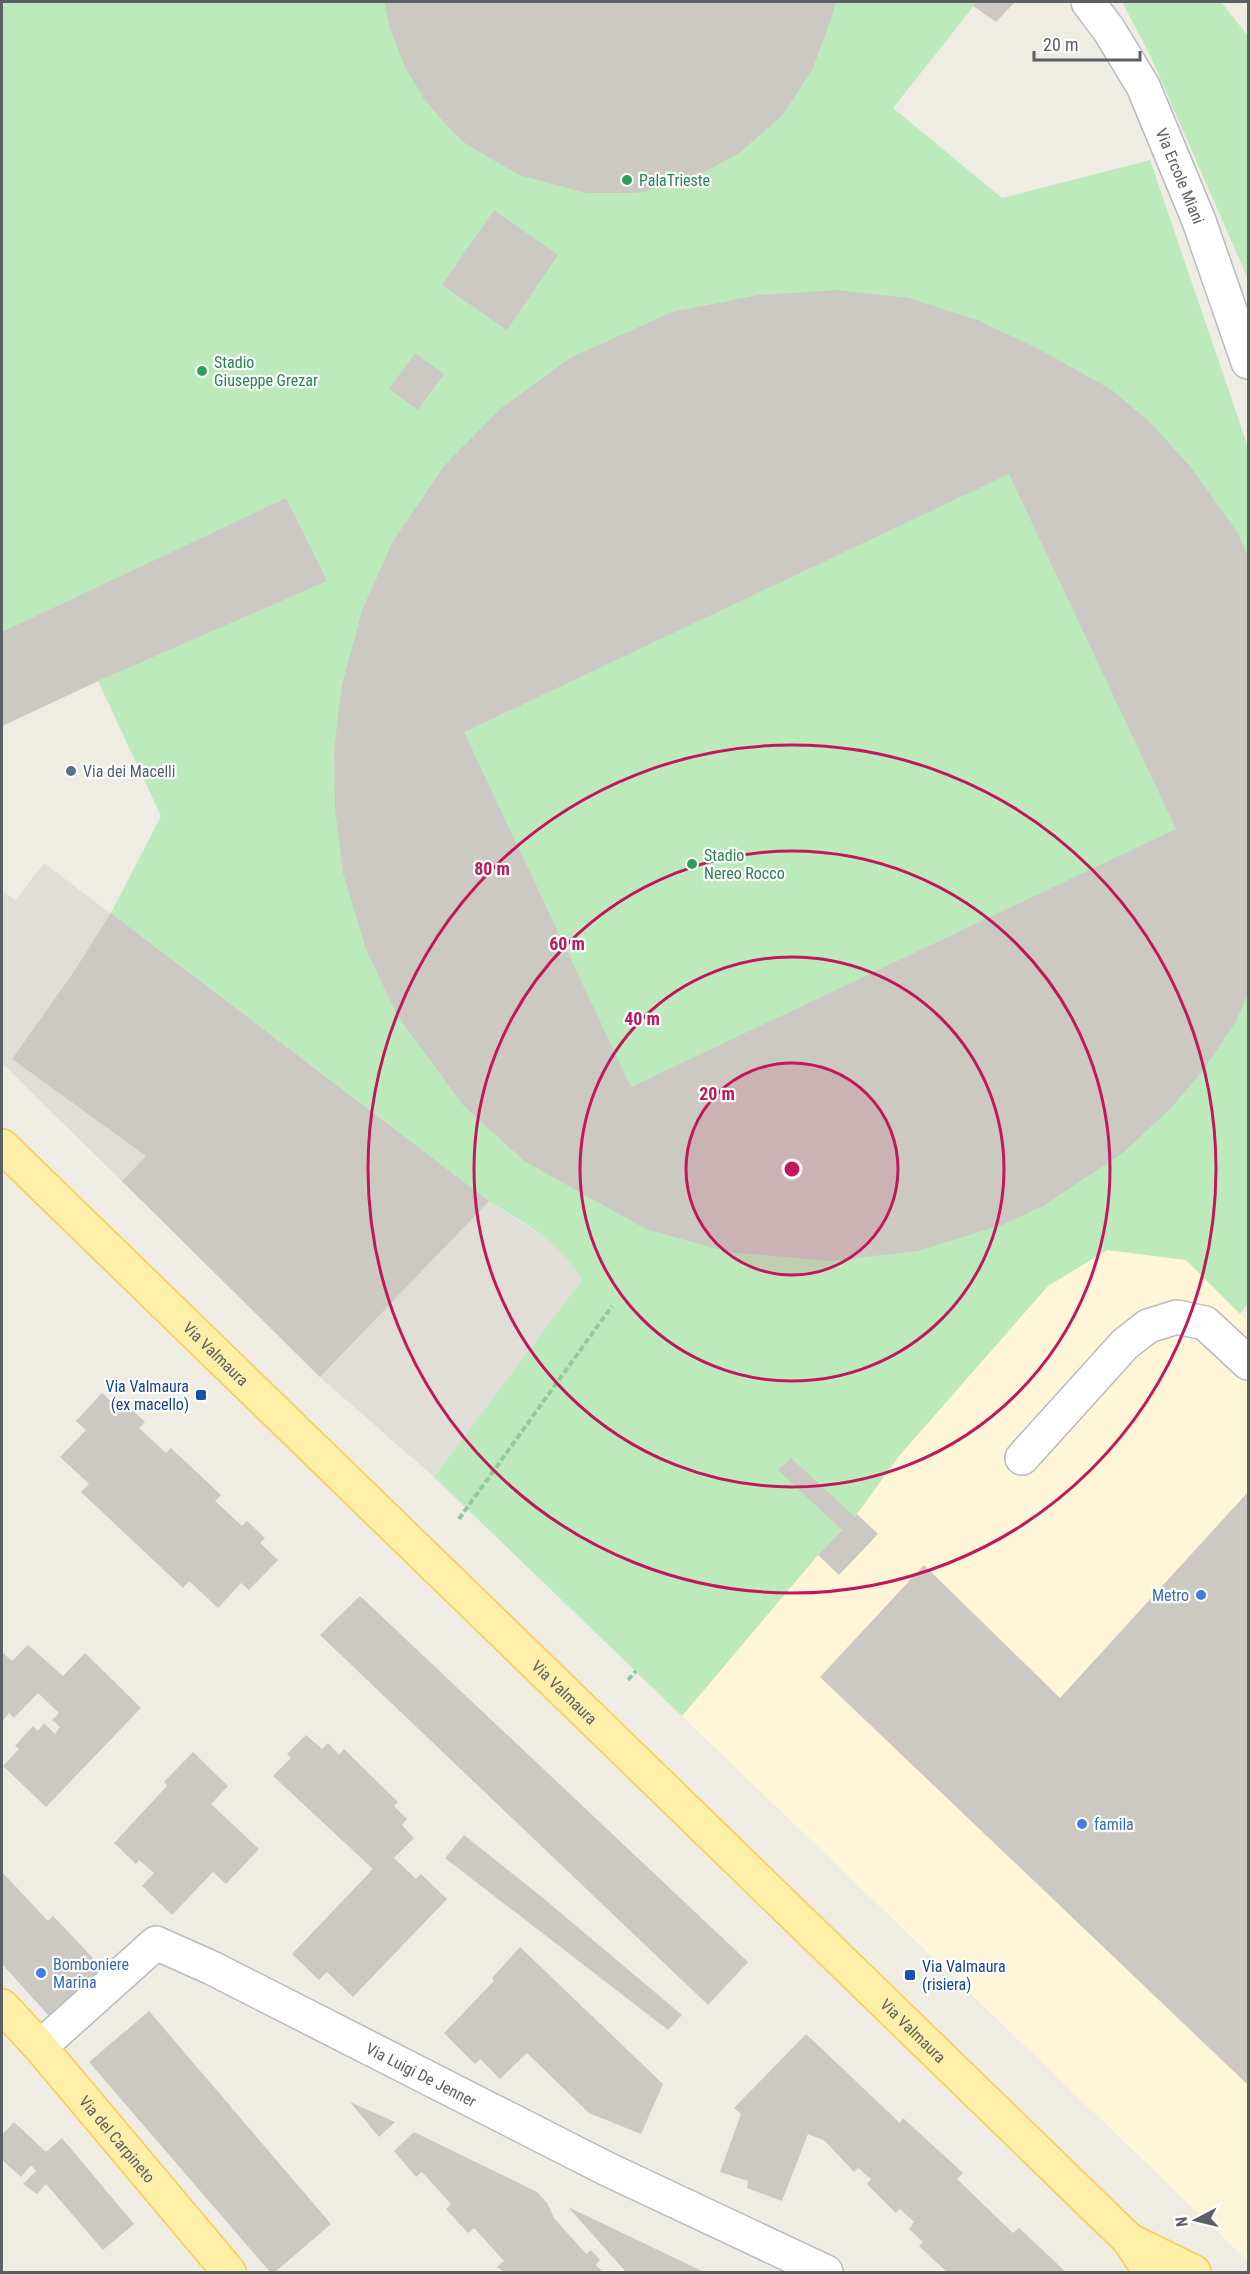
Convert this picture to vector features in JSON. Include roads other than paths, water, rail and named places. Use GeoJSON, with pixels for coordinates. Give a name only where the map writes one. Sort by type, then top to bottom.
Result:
{"type":"FeatureCollection","features":[{"type":"Feature","properties":{"kind":"main road","name":"Via Valmaura"},"geometry":{"type":"LineString","coordinates":[[2,1146],[1129,2240],[1150,2272]]}},
{"type":"Feature","properties":{"kind":"main road","name":"Via del Carpineto"},"geometry":{"type":"LineString","coordinates":[[2,2006],[40,2047],[229,2272]]}},
{"type":"Feature","properties":{"kind":"main road","name":"Via Valmaura"},"geometry":{"type":"LineString","coordinates":[[1129,2240],[1194,2272]]}},
{"type":"Feature","properties":{"kind":"street","name":"Via Ercole Miani"},"geometry":{"type":"LineString","coordinates":[[1088,2],[1109,30],[1143,86],[1198,221],[1248,356]]}},
{"type":"Feature","properties":{"kind":"street"},"geometry":{"type":"LineString","coordinates":[[1022,1458],[1125,1344],[1148,1326],[1177,1317],[1205,1323],[1248,1363]]}},
{"type":"Feature","properties":{"kind":"street","name":"Via Luigi De Jenner"},"geometry":{"type":"LineString","coordinates":[[40,2047],[156,1943],[222,1973],[608,2169],[826,2272]]}},
{"type":"Feature","properties":{"kind":"place","name":"PalaTrieste"},"geometry":{"type":"Point","coordinates":[627,180]}},
{"type":"Feature","properties":{"kind":"place","name":"Stadio Giuseppe Grezar"},"geometry":{"type":"Point","coordinates":[202,371]}},
{"type":"Feature","properties":{"kind":"place","name":"Via dei Macelli"},"geometry":{"type":"Point","coordinates":[71,771]}},
{"type":"Feature","properties":{"kind":"place","name":"Stadio Nereo Rocco"},"geometry":{"type":"Point","coordinates":[692,864]}},
{"type":"Feature","properties":{"kind":"place","name":"Via Valmaura (ex macello)"},"geometry":{"type":"Point","coordinates":[201,1395]}},
{"type":"Feature","properties":{"kind":"place","name":"Metro"},"geometry":{"type":"Point","coordinates":[1201,1595]}},
{"type":"Feature","properties":{"kind":"place","name":"famila"},"geometry":{"type":"Point","coordinates":[1082,1824]}},
{"type":"Feature","properties":{"kind":"place","name":"Bomboniere Marina"},"geometry":{"type":"Point","coordinates":[41,1973]}},
{"type":"Feature","properties":{"kind":"place","name":"Via Valmaura (risiera)"},"geometry":{"type":"Point","coordinates":[910,1975]}}]}
